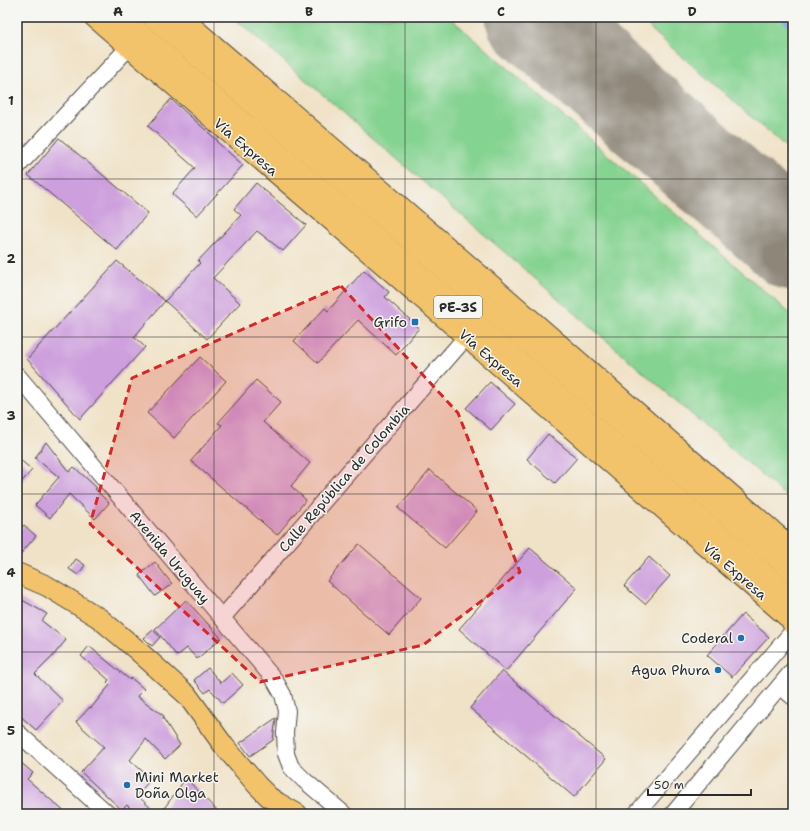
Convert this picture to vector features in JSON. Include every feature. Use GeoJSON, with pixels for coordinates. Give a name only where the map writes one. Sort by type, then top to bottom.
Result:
{"type":"FeatureCollection","features":[{"type":"Feature","properties":{"kind":"main road","name":"Vía Expresa"},"geometry":{"type":"LineString","coordinates":[[94,17],[504,370],[792,625]]}},
{"type":"Feature","properties":{"kind":"main road","name":"Vía Expresa"},"geometry":{"type":"LineString","coordinates":[[122,17],[367,229],[554,378],[793,572]]}},
{"type":"Feature","properties":{"kind":"main road","name":"Vía Expresa"},"geometry":{"type":"LineString","coordinates":[[152,17],[378,213],[554,378],[793,598]]}},
{"type":"Feature","properties":{"kind":"main road","name":"PE-3S"},"geometry":{"type":"LineString","coordinates":[[181,17],[793,549]]}},
{"type":"Feature","properties":{"kind":"main road"},"geometry":{"type":"LineString","coordinates":[[378,213],[429,231]]}},
{"type":"Feature","properties":{"kind":"main road"},"geometry":{"type":"LineString","coordinates":[[367,229],[393,274]]}},
{"type":"Feature","properties":{"kind":"main road"},"geometry":{"type":"LineString","coordinates":[[504,370],[554,378],[540,328]]}},
{"type":"Feature","properties":{"kind":"main road"},"geometry":{"type":"LineString","coordinates":[[17,573],[48,586],[99,618],[187,695],[224,746],[273,805]]}},
{"type":"Feature","properties":{"kind":"main road"},"geometry":{"type":"LineString","coordinates":[[17,584],[35,593],[88,628],[153,676],[189,714],[215,755],[236,780],[259,802],[273,805],[278,803],[297,814]]}},
{"type":"Feature","properties":{"kind":"main road"},"geometry":{"type":"LineString","coordinates":[[792,625],[790,613],[793,598]]}},
{"type":"Feature","properties":{"kind":"street"},"geometry":{"type":"LineString","coordinates":[[17,167],[129,47]]}},
{"type":"Feature","properties":{"kind":"street","name":"Calle República de Colombia"},"geometry":{"type":"LineString","coordinates":[[222,618],[466,337]]}},
{"type":"Feature","properties":{"kind":"street","name":"Avenida Uruguay"},"geometry":{"type":"LineString","coordinates":[[17,375],[274,679],[283,695],[287,711],[285,733],[286,754],[291,767],[344,814]]}},
{"type":"Feature","properties":{"kind":"street"},"geometry":{"type":"LineString","coordinates":[[636,814],[792,625]]}},
{"type":"Feature","properties":{"kind":"street"},"geometry":{"type":"LineString","coordinates":[[673,814],[793,670]]}},
{"type":"Feature","properties":{"kind":"street"},"geometry":{"type":"LineString","coordinates":[[780,686],[793,697]]}},
{"type":"Feature","properties":{"kind":"street"},"geometry":{"type":"LineString","coordinates":[[17,732],[108,814]]}},
{"type":"Feature","properties":{"kind":"highlighted area"},"geometry":{"type":"Polygon","coordinates":[[[341,286],[458,413],[520,572],[423,645],[260,682],[90,524],[132,378],[341,286]]]}},
{"type":"Feature","properties":{"kind":"green space"},"geometry":{"type":"Polygon","coordinates":[[[233,17],[449,17],[793,316],[793,502],[233,17]]]}},
{"type":"Feature","properties":{"kind":"green space"},"geometry":{"type":"Polygon","coordinates":[[[646,17],[793,17],[793,153],[654,32],[646,24],[646,17]]]}},
{"type":"Feature","properties":{"kind":"building"},"geometry":{"type":"Polygon","coordinates":[[[171,99],[243,165],[197,216],[172,194],[195,168],[148,126],[171,99]]]}},
{"type":"Feature","properties":{"kind":"building"},"geometry":{"type":"Polygon","coordinates":[[[59,138],[148,213],[117,250],[28,175],[59,138]]]}},
{"type":"Feature","properties":{"kind":"building"},"geometry":{"type":"Polygon","coordinates":[[[256,183],[306,225],[283,251],[257,231],[213,278],[240,303],[207,339],[165,301],[200,263],[198,261],[241,215],[234,209],[256,183]]]}},
{"type":"Feature","properties":{"kind":"building"},"geometry":{"type":"Polygon","coordinates":[[[117,261],[165,301],[134,337],[145,347],[80,419],[27,359],[117,261]]]}},
{"type":"Feature","properties":{"kind":"building"},"geometry":{"type":"Polygon","coordinates":[[[364,270],[389,292],[385,297],[419,328],[396,355],[358,320],[318,363],[294,341],[325,308],[328,311],[364,270]]]}},
{"type":"Feature","properties":{"kind":"building"},"geometry":{"type":"Polygon","coordinates":[[[200,357],[226,381],[174,438],[147,413],[200,357]]]}},
{"type":"Feature","properties":{"kind":"building"},"geometry":{"type":"Polygon","coordinates":[[[256,380],[281,402],[263,422],[310,463],[291,486],[306,500],[277,535],[191,461],[222,425],[218,423],[256,380]]]}},
{"type":"Feature","properties":{"kind":"building"},"geometry":{"type":"Polygon","coordinates":[[[490,382],[515,404],[491,430],[466,408],[490,382]]]}},
{"type":"Feature","properties":{"kind":"building"},"geometry":{"type":"Polygon","coordinates":[[[548,434],[577,458],[555,483],[527,459],[548,434]]]}},
{"type":"Feature","properties":{"kind":"building"},"geometry":{"type":"Polygon","coordinates":[[[46,442],[69,472],[74,467],[97,488],[95,489],[109,503],[95,519],[69,494],[50,518],[35,505],[59,477],[35,458],[46,442]]]}},
{"type":"Feature","properties":{"kind":"building"},"geometry":{"type":"Polygon","coordinates":[[[17,457],[32,470],[17,487],[17,457]]]}},
{"type":"Feature","properties":{"kind":"building"},"geometry":{"type":"Polygon","coordinates":[[[430,470],[477,511],[445,548],[398,508],[430,470]]]}},
{"type":"Feature","properties":{"kind":"building"},"geometry":{"type":"Polygon","coordinates":[[[24,525],[36,536],[17,558],[17,533],[24,525]]]}},
{"type":"Feature","properties":{"kind":"building"},"geometry":{"type":"Polygon","coordinates":[[[359,544],[421,598],[389,635],[327,581],[359,544]]]}},
{"type":"Feature","properties":{"kind":"building"},"geometry":{"type":"Polygon","coordinates":[[[530,548],[577,588],[506,671],[459,629],[530,548]]]}},
{"type":"Feature","properties":{"kind":"building"},"geometry":{"type":"Polygon","coordinates":[[[649,557],[670,576],[645,604],[624,586],[649,557]]]}},
{"type":"Feature","properties":{"kind":"building"},"geometry":{"type":"Polygon","coordinates":[[[76,559],[85,565],[78,575],[69,569],[76,559]]]}},
{"type":"Feature","properties":{"kind":"building"},"geometry":{"type":"Polygon","coordinates":[[[155,562],[172,584],[155,596],[139,575],[155,562]]]}},
{"type":"Feature","properties":{"kind":"building"},"geometry":{"type":"Polygon","coordinates":[[[17,597],[47,614],[42,621],[66,640],[35,674],[63,701],[36,730],[17,713],[17,597]]]}},
{"type":"Feature","properties":{"kind":"building"},"geometry":{"type":"Polygon","coordinates":[[[186,600],[221,638],[197,659],[187,648],[177,656],[155,629],[186,600]]]}},
{"type":"Feature","properties":{"kind":"building"},"geometry":{"type":"Polygon","coordinates":[[[743,614],[769,637],[732,677],[707,655],[743,614]]]}},
{"type":"Feature","properties":{"kind":"building"},"geometry":{"type":"Polygon","coordinates":[[[153,630],[160,637],[152,646],[144,638],[153,630]]]}},
{"type":"Feature","properties":{"kind":"building"},"geometry":{"type":"Polygon","coordinates":[[[89,646],[130,680],[131,678],[144,689],[137,696],[164,716],[163,718],[180,745],[165,759],[146,739],[130,760],[151,779],[137,795],[157,814],[136,814],[127,805],[122,810],[81,772],[104,747],[76,722],[90,707],[91,708],[110,685],[107,682],[109,680],[81,656],[89,646]]]}},
{"type":"Feature","properties":{"kind":"building"},"geometry":{"type":"Polygon","coordinates":[[[208,668],[221,683],[232,673],[243,685],[223,703],[210,689],[205,693],[194,680],[208,668]]]}},
{"type":"Feature","properties":{"kind":"building"},"geometry":{"type":"Polygon","coordinates":[[[502,671],[606,759],[574,797],[470,708],[502,671]]]}},
{"type":"Feature","properties":{"kind":"building"},"geometry":{"type":"Polygon","coordinates":[[[276,718],[273,740],[250,756],[240,743],[276,718]]]}},
{"type":"Feature","properties":{"kind":"building"},"geometry":{"type":"Polygon","coordinates":[[[17,759],[33,773],[27,779],[67,814],[27,814],[17,805],[17,759]]]}},
{"type":"Feature","properties":{"kind":"building"},"geometry":{"type":"Polygon","coordinates":[[[186,778],[220,814],[160,814],[186,778]]]}},
{"type":"Feature","properties":{"kind":"waterway"},"geometry":{"type":"LineString","coordinates":[[781,17],[793,28]]}},
{"type":"Feature","properties":{"kind":"taxiway"},"geometry":{"type":"LineString","coordinates":[[573,17],[573,26],[580,50],[600,77]]}},
{"type":"Feature","properties":{"kind":"runway"},"geometry":{"type":"LineString","coordinates":[[532,17],[793,244]]}},
{"type":"Feature","properties":{"kind":"place","name":"Grifo"},"geometry":{"type":"Point","coordinates":[415,322]}},
{"type":"Feature","properties":{"kind":"place","name":"Coderal"},"geometry":{"type":"Point","coordinates":[741,638]}},
{"type":"Feature","properties":{"kind":"place","name":"Agua Phura"},"geometry":{"type":"Point","coordinates":[718,670]}},
{"type":"Feature","properties":{"kind":"place","name":"Mini Market Doña Olga"},"geometry":{"type":"Point","coordinates":[127,785]}}]}
